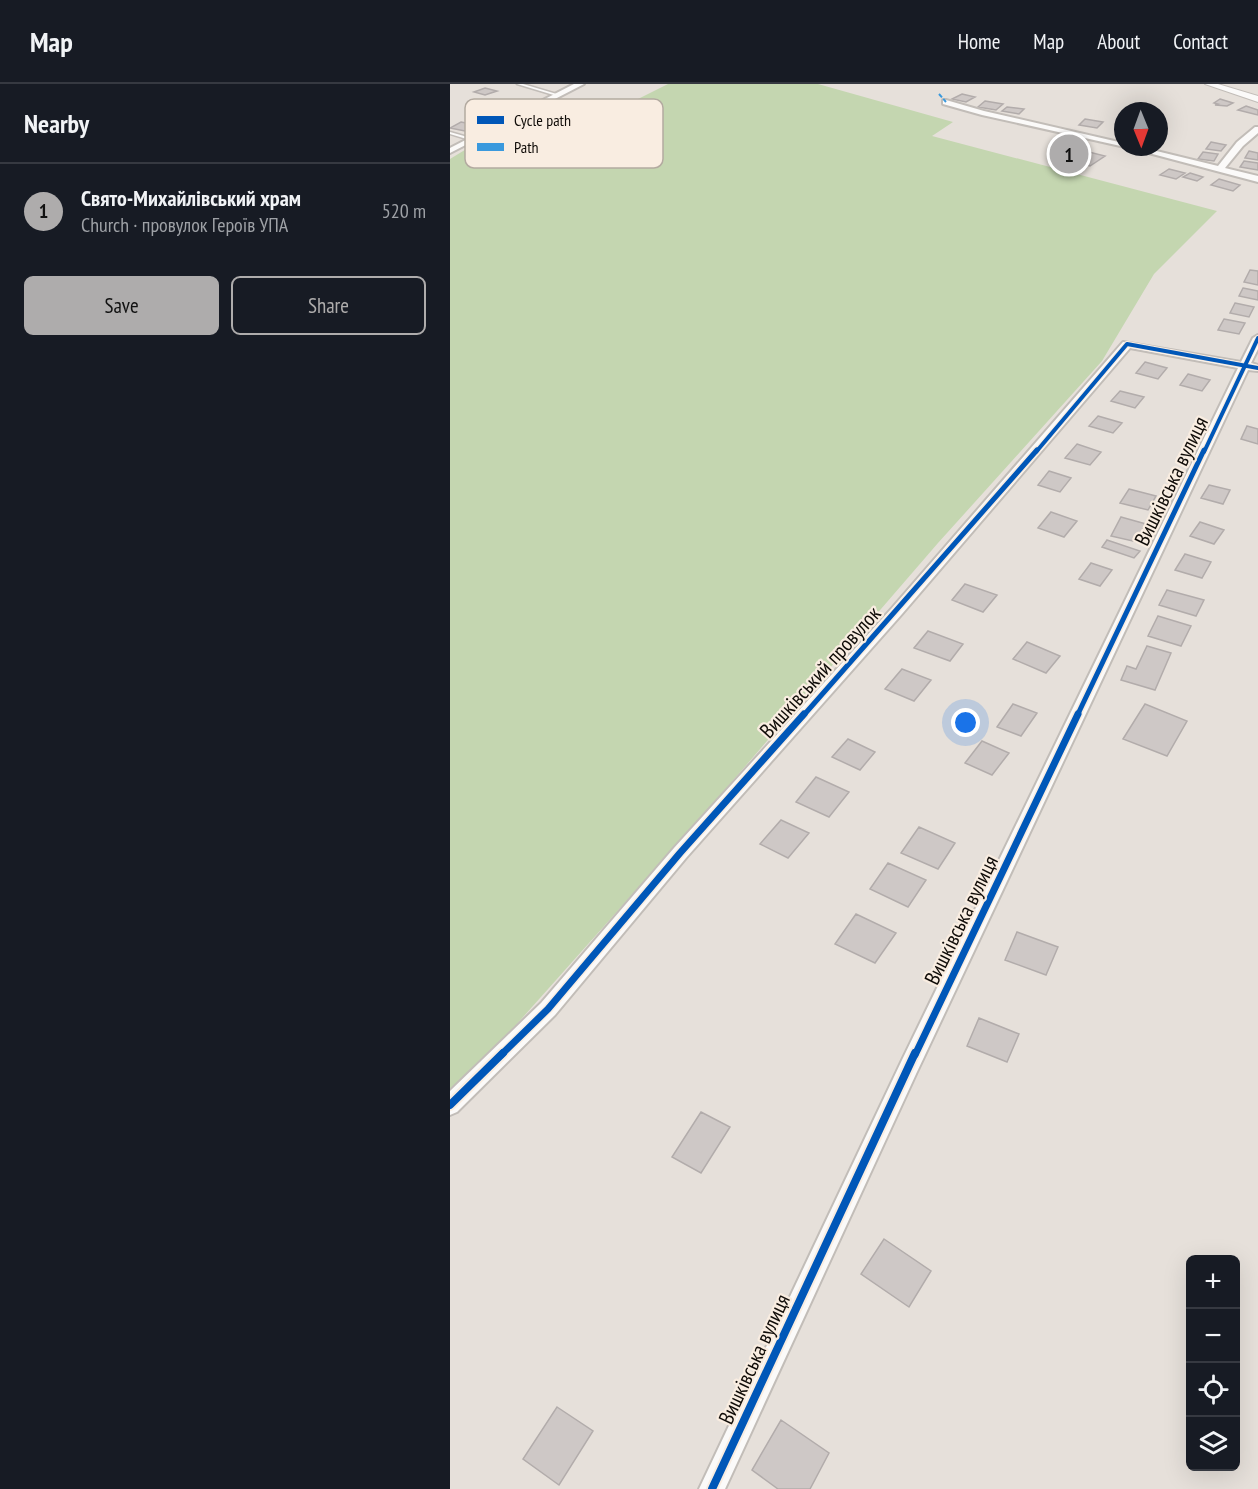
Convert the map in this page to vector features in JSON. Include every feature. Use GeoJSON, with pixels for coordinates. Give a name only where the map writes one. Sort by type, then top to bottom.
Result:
{"type":"FeatureCollection","features":[{"type":"Feature","properties":{"kind":"street"},"geometry":{"type":"LineString","coordinates":[[550,99],[580,84]]}},
{"type":"Feature","properties":{"kind":"street"},"geometry":{"type":"LineString","coordinates":[[1209,84],[1258,99]]}},
{"type":"Feature","properties":{"kind":"street"},"geometry":{"type":"LineString","coordinates":[[946,102],[1114,143]]}},
{"type":"Feature","properties":{"kind":"street"},"geometry":{"type":"LineString","coordinates":[[1220,169],[1240,144],[1258,129]]}},
{"type":"Feature","properties":{"kind":"street"},"geometry":{"type":"LineString","coordinates":[[450,152],[465,142]]}},
{"type":"Feature","properties":{"kind":"street"},"geometry":{"type":"LineString","coordinates":[[1167,156],[1258,179]]}},
{"type":"Feature","properties":{"kind":"street","name":"Вишківська вулиця"},"geometry":{"type":"LineString","coordinates":[[712,1489],[909,1067],[1251,367],[1258,338]]}},
{"type":"Feature","properties":{"kind":"street","name":"Вишківський провулок"},"geometry":{"type":"LineString","coordinates":[[450,1105],[548,1009],[680,853],[905,602],[1127,344],[1251,367]]}},
{"type":"Feature","properties":{"kind":"lane"},"geometry":{"type":"LineString","coordinates":[[519,84],[558,95]]}},
{"type":"Feature","properties":{"kind":"lane"},"geometry":{"type":"LineString","coordinates":[[450,133],[465,138]]}},
{"type":"Feature","properties":{"kind":"green space"},"geometry":{"type":"Polygon","coordinates":[[[668,84],[818,84],[953,122],[932,136],[1217,211],[1154,274],[1102,361],[938,543],[704,814],[450,1099],[450,159],[465,150],[465,168],[663,168],[663,99],[638,99],[668,84]]]}},
{"type":"Feature","properties":{"kind":"building"},"geometry":{"type":"Polygon","coordinates":[[[485,88],[497,91],[485,95],[474,92],[485,88]]]}},
{"type":"Feature","properties":{"kind":"building"},"geometry":{"type":"Polygon","coordinates":[[[962,94],[975,97],[966,102],[952,99],[962,94]]]}},
{"type":"Feature","properties":{"kind":"building"},"geometry":{"type":"Polygon","coordinates":[[[1220,99],[1233,103],[1227,106],[1215,105],[1218,104],[1214,103],[1220,99]]]}},
{"type":"Feature","properties":{"kind":"building"},"geometry":{"type":"Polygon","coordinates":[[[985,101],[1003,104],[996,110],[978,107],[985,101]]]}},
{"type":"Feature","properties":{"kind":"building"},"geometry":{"type":"Polygon","coordinates":[[[1246,106],[1258,110],[1258,115],[1238,110],[1246,106]]]}},
{"type":"Feature","properties":{"kind":"building"},"geometry":{"type":"Polygon","coordinates":[[[1007,107],[1024,109],[1019,114],[1002,111],[1007,107]]]}},
{"type":"Feature","properties":{"kind":"building"},"geometry":{"type":"Polygon","coordinates":[[[1085,119],[1103,122],[1097,128],[1079,125],[1085,119]]]}},
{"type":"Feature","properties":{"kind":"building"},"geometry":{"type":"Polygon","coordinates":[[[461,122],[465,123],[465,131],[450,128],[461,122]]]}},
{"type":"Feature","properties":{"kind":"building"},"geometry":{"type":"Polygon","coordinates":[[[1211,142],[1226,145],[1221,151],[1206,149],[1211,142]]]}},
{"type":"Feature","properties":{"kind":"building"},"geometry":{"type":"Polygon","coordinates":[[[1077,149],[1105,156],[1090,166],[1061,159],[1077,149]]]}},
{"type":"Feature","properties":{"kind":"building"},"geometry":{"type":"Polygon","coordinates":[[[1249,151],[1258,153],[1258,160],[1245,158],[1249,151]]]}},
{"type":"Feature","properties":{"kind":"building"},"geometry":{"type":"Polygon","coordinates":[[[1203,152],[1218,154],[1214,161],[1198,159],[1203,152]]]}},
{"type":"Feature","properties":{"kind":"building"},"geometry":{"type":"Polygon","coordinates":[[[1244,161],[1258,163],[1258,170],[1240,167],[1244,161]]]}},
{"type":"Feature","properties":{"kind":"building"},"geometry":{"type":"Polygon","coordinates":[[[1169,169],[1185,173],[1176,179],[1160,175],[1169,169]]]}},
{"type":"Feature","properties":{"kind":"building"},"geometry":{"type":"Polygon","coordinates":[[[1190,173],[1203,177],[1197,181],[1183,177],[1190,173]]]}},
{"type":"Feature","properties":{"kind":"building"},"geometry":{"type":"Polygon","coordinates":[[[1219,179],[1240,185],[1233,191],[1211,185],[1219,179]]]}},
{"type":"Feature","properties":{"kind":"building"},"geometry":{"type":"Polygon","coordinates":[[[1250,270],[1258,271],[1258,285],[1244,282],[1250,270]]]}},
{"type":"Feature","properties":{"kind":"building"},"geometry":{"type":"Polygon","coordinates":[[[1243,288],[1258,291],[1258,300],[1239,296],[1243,288]]]}},
{"type":"Feature","properties":{"kind":"building"},"geometry":{"type":"Polygon","coordinates":[[[1235,303],[1254,307],[1249,317],[1230,313],[1235,303]]]}},
{"type":"Feature","properties":{"kind":"building"},"geometry":{"type":"Polygon","coordinates":[[[1224,319],[1245,323],[1239,334],[1218,330],[1224,319]]]}},
{"type":"Feature","properties":{"kind":"building"},"geometry":{"type":"Polygon","coordinates":[[[1145,362],[1167,368],[1158,379],[1136,373],[1145,362]]]}},
{"type":"Feature","properties":{"kind":"building"},"geometry":{"type":"Polygon","coordinates":[[[1188,374],[1210,380],[1202,391],[1180,385],[1188,374]]]}},
{"type":"Feature","properties":{"kind":"building"},"geometry":{"type":"Polygon","coordinates":[[[1120,391],[1144,397],[1135,408],[1111,401],[1120,391]]]}},
{"type":"Feature","properties":{"kind":"building"},"geometry":{"type":"Polygon","coordinates":[[[1098,416],[1122,423],[1113,433],[1089,426],[1098,416]]]}},
{"type":"Feature","properties":{"kind":"building"},"geometry":{"type":"Polygon","coordinates":[[[1247,426],[1258,429],[1258,444],[1241,439],[1247,426]]]}},
{"type":"Feature","properties":{"kind":"building"},"geometry":{"type":"Polygon","coordinates":[[[1077,444],[1101,452],[1090,465],[1065,458],[1077,444]]]}},
{"type":"Feature","properties":{"kind":"building"},"geometry":{"type":"Polygon","coordinates":[[[1049,471],[1071,478],[1060,492],[1038,485],[1049,471]]]}},
{"type":"Feature","properties":{"kind":"building"},"geometry":{"type":"Polygon","coordinates":[[[1209,485],[1230,490],[1223,504],[1201,498],[1209,485]]]}},
{"type":"Feature","properties":{"kind":"building"},"geometry":{"type":"Polygon","coordinates":[[[1129,489],[1156,496],[1148,510],[1120,503],[1129,489]]]}},
{"type":"Feature","properties":{"kind":"building"},"geometry":{"type":"Polygon","coordinates":[[[1051,512],[1077,521],[1064,537],[1038,528],[1051,512]]]}},
{"type":"Feature","properties":{"kind":"building"},"geometry":{"type":"Polygon","coordinates":[[[1121,517],[1146,524],[1137,542],[1111,536],[1121,517]]]}},
{"type":"Feature","properties":{"kind":"building"},"geometry":{"type":"Polygon","coordinates":[[[1200,522],[1224,530],[1214,544],[1190,536],[1200,522]]]}},
{"type":"Feature","properties":{"kind":"building"},"geometry":{"type":"Polygon","coordinates":[[[1107,540],[1140,551],[1134,558],[1102,547],[1107,540]]]}},
{"type":"Feature","properties":{"kind":"building"},"geometry":{"type":"Polygon","coordinates":[[[1185,554],[1211,562],[1202,578],[1175,570],[1185,554]]]}},
{"type":"Feature","properties":{"kind":"building"},"geometry":{"type":"Polygon","coordinates":[[[1091,563],[1112,570],[1100,586],[1079,579],[1091,563]]]}},
{"type":"Feature","properties":{"kind":"building"},"geometry":{"type":"Polygon","coordinates":[[[965,584],[997,595],[983,612],[952,600],[965,584]]]}},
{"type":"Feature","properties":{"kind":"building"},"geometry":{"type":"Polygon","coordinates":[[[1167,590],[1204,600],[1196,616],[1159,605],[1167,590]]]}},
{"type":"Feature","properties":{"kind":"building"},"geometry":{"type":"Polygon","coordinates":[[[1158,616],[1191,626],[1181,646],[1148,636],[1158,616]]]}},
{"type":"Feature","properties":{"kind":"building"},"geometry":{"type":"Polygon","coordinates":[[[928,631],[963,644],[950,661],[914,648],[928,631]]]}},
{"type":"Feature","properties":{"kind":"building"},"geometry":{"type":"Polygon","coordinates":[[[1027,642],[1060,656],[1046,673],[1013,659],[1027,642]]]}},
{"type":"Feature","properties":{"kind":"building"},"geometry":{"type":"Polygon","coordinates":[[[1147,646],[1171,653],[1155,690],[1121,680],[1127,666],[1136,669],[1147,646]]]}},
{"type":"Feature","properties":{"kind":"building"},"geometry":{"type":"Polygon","coordinates":[[[902,669],[931,680],[914,701],[885,689],[902,669]]]}},
{"type":"Feature","properties":{"kind":"building"},"geometry":{"type":"Polygon","coordinates":[[[1013,704],[1037,713],[1021,736],[997,727],[1013,704]]]}},
{"type":"Feature","properties":{"kind":"building"},"geometry":{"type":"Polygon","coordinates":[[[1145,704],[1187,721],[1167,756],[1123,739],[1145,704]]]}},
{"type":"Feature","properties":{"kind":"building"},"geometry":{"type":"Polygon","coordinates":[[[848,739],[875,752],[860,770],[832,757],[848,739]]]}},
{"type":"Feature","properties":{"kind":"building"},"geometry":{"type":"Polygon","coordinates":[[[982,741],[1009,753],[992,775],[965,763],[982,741]]]}},
{"type":"Feature","properties":{"kind":"building"},"geometry":{"type":"Polygon","coordinates":[[[816,777],[849,792],[829,817],[796,802],[816,777]]]}},
{"type":"Feature","properties":{"kind":"building"},"geometry":{"type":"Polygon","coordinates":[[[781,820],[809,833],[788,858],[760,844],[781,820]]]}},
{"type":"Feature","properties":{"kind":"building"},"geometry":{"type":"Polygon","coordinates":[[[919,827],[955,843],[938,869],[901,853],[919,827]]]}},
{"type":"Feature","properties":{"kind":"building"},"geometry":{"type":"Polygon","coordinates":[[[888,863],[926,880],[908,907],[870,889],[888,863]]]}},
{"type":"Feature","properties":{"kind":"building"},"geometry":{"type":"Polygon","coordinates":[[[856,914],[896,933],[875,963],[835,944],[856,914]]]}},
{"type":"Feature","properties":{"kind":"building"},"geometry":{"type":"Polygon","coordinates":[[[1017,932],[1058,947],[1046,975],[1005,960],[1017,932]]]}},
{"type":"Feature","properties":{"kind":"building"},"geometry":{"type":"Polygon","coordinates":[[[979,1018],[1019,1034],[1007,1062],[967,1046],[979,1018]]]}},
{"type":"Feature","properties":{"kind":"building"},"geometry":{"type":"Polygon","coordinates":[[[701,1112],[730,1127],[701,1173],[672,1157],[701,1112]]]}},
{"type":"Feature","properties":{"kind":"building"},"geometry":{"type":"Polygon","coordinates":[[[884,1239],[931,1271],[909,1307],[861,1274],[884,1239]]]}},
{"type":"Feature","properties":{"kind":"building"},"geometry":{"type":"Polygon","coordinates":[[[557,1407],[593,1431],[559,1485],[523,1459],[557,1407]]]}},
{"type":"Feature","properties":{"kind":"building"},"geometry":{"type":"Polygon","coordinates":[[[781,1420],[829,1453],[810,1489],[778,1489],[752,1470],[781,1420]]]}},
{"type":"Feature","properties":{"kind":"marked path"},"geometry":{"type":"LineString","coordinates":[[939,94],[946,102]]}},
{"type":"Feature","properties":{"kind":"cycle path"},"geometry":{"type":"LineString","coordinates":[[712,1489],[909,1067],[1258,338]]}},
{"type":"Feature","properties":{"kind":"cycle path"},"geometry":{"type":"LineString","coordinates":[[450,1105],[548,1009],[680,853],[897,611],[1127,344],[1258,368]]}},
{"type":"Feature","properties":{"kind":"place","name":"Свято-Михайлівський храм"},"geometry":{"type":"Point","coordinates":[1069,154]}}]}
